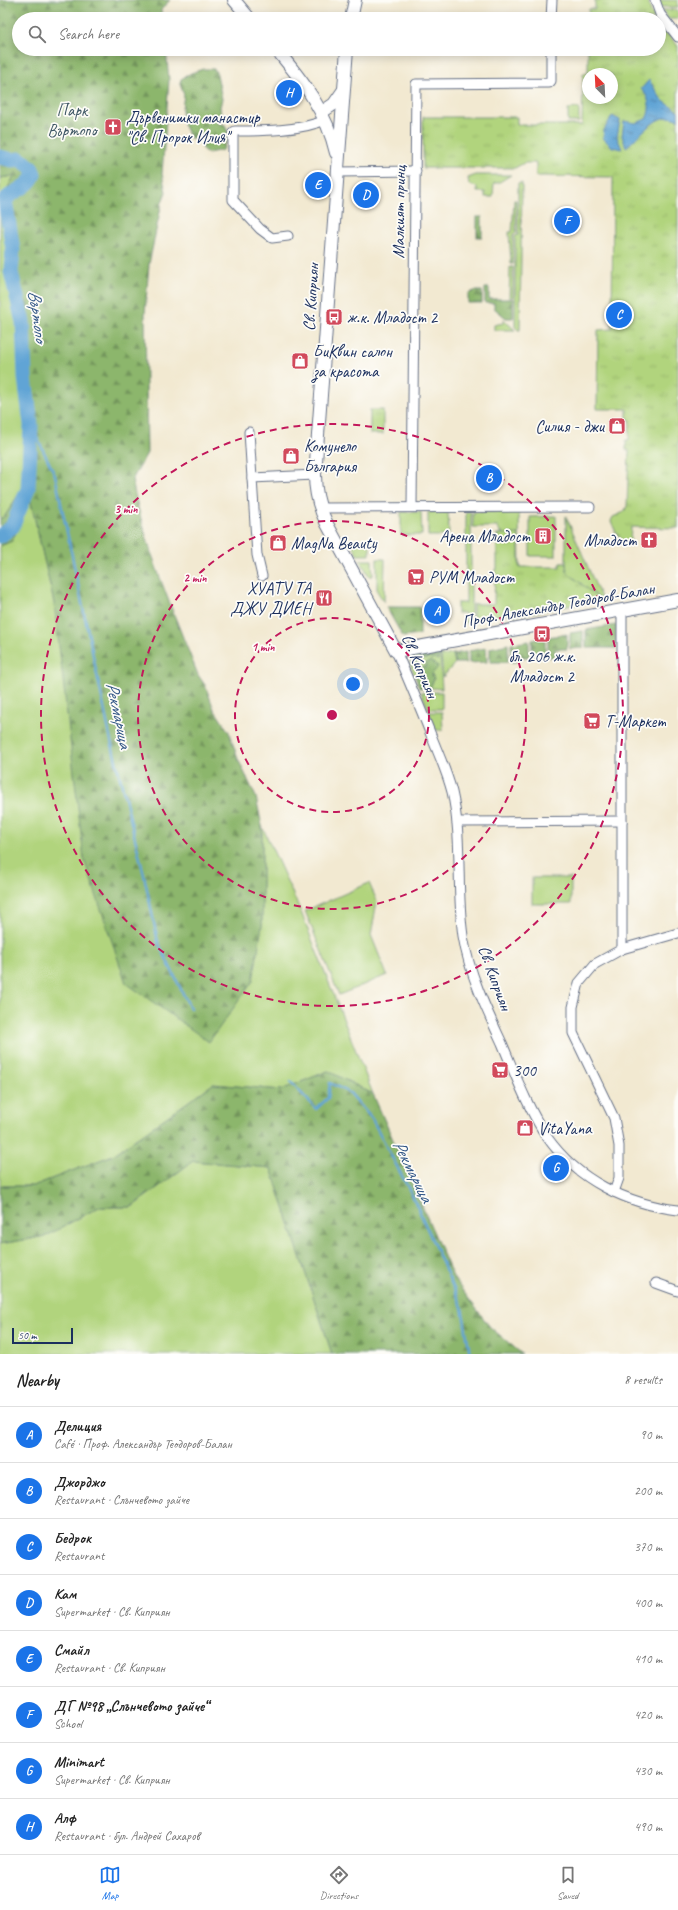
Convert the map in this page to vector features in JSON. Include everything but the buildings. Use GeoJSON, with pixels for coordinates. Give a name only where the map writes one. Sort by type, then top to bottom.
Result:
{"type":"FeatureCollection","features":[{"type":"Feature","properties":{"kind":"street"},"geometry":{"type":"LineString","coordinates":[[234,0],[244,12]]}},
{"type":"Feature","properties":{"kind":"street"},"geometry":{"type":"LineString","coordinates":[[352,12],[355,0]]}},
{"type":"Feature","properties":{"kind":"street"},"geometry":{"type":"LineString","coordinates":[[551,12],[552,0]]}},
{"type":"Feature","properties":{"kind":"street"},"geometry":{"type":"LineString","coordinates":[[655,0],[659,12]]}},
{"type":"Feature","properties":{"kind":"street"},"geometry":{"type":"LineString","coordinates":[[666,22],[678,37]]}},
{"type":"Feature","properties":{"kind":"street"},"geometry":{"type":"LineString","coordinates":[[282,56],[299,76],[323,116],[335,146],[338,167],[416,171]]}},
{"type":"Feature","properties":{"kind":"street","name":"Св. Киприян"},"geometry":{"type":"LineString","coordinates":[[347,56],[315,475],[315,490],[320,508],[336,542],[396,651],[442,763],[452,792],[457,822],[463,935],[466,951],[482,1000],[531,1108],[548,1138],[571,1164],[614,1192],[648,1205],[678,1210]]}},
{"type":"Feature","properties":{"kind":"street","name":"Малкият принц"},"geometry":{"type":"LineString","coordinates":[[412,507],[416,84],[549,83],[551,80],[551,56]]}},
{"type":"Feature","properties":{"kind":"street"},"geometry":{"type":"LineString","coordinates":[[288,236],[272,238],[260,229],[233,200],[233,133],[235,131],[270,130],[311,125],[323,116],[339,100],[345,84]]}},
{"type":"Feature","properties":{"kind":"street"},"geometry":{"type":"LineString","coordinates":[[323,116],[340,109],[344,101]]}},
{"type":"Feature","properties":{"kind":"street"},"geometry":{"type":"LineString","coordinates":[[249,432],[257,555],[262,576]]}},
{"type":"Feature","properties":{"kind":"street"},"geometry":{"type":"LineString","coordinates":[[252,478],[315,475]]}},
{"type":"Feature","properties":{"kind":"street"},"geometry":{"type":"LineString","coordinates":[[320,508],[590,506]]}},
{"type":"Feature","properties":{"kind":"street","name":"Проф. Александър Теодоров-Балан"},"geometry":{"type":"LineString","coordinates":[[396,651],[678,600]]}},
{"type":"Feature","properties":{"kind":"street"},"geometry":{"type":"LineString","coordinates":[[622,610],[622,949]]}},
{"type":"Feature","properties":{"kind":"street"},"geometry":{"type":"LineString","coordinates":[[457,822],[622,821]]}},
{"type":"Feature","properties":{"kind":"street"},"geometry":{"type":"LineString","coordinates":[[614,1192],[619,1178],[619,1146],[614,1118],[572,1033],[572,1007],[580,983],[596,964],[622,949],[678,933]]}},
{"type":"Feature","properties":{"kind":"street"},"geometry":{"type":"LineString","coordinates":[[656,1283],[678,1291]]}},
{"type":"Feature","properties":{"kind":"green space","name":"Парк Въртопо"},"geometry":{"type":"Polygon","coordinates":[[[0,0],[170,0],[161,10],[161,12],[12,12],[12,56],[167,56],[169,80],[162,174],[166,192],[162,202],[149,264],[145,314],[147,453],[132,480],[144,530],[160,579],[198,675],[205,685],[214,709],[229,732],[238,759],[256,797],[262,826],[262,926],[253,981],[209,1042],[126,983],[84,859],[54,603],[28,489],[31,425],[25,378],[23,322],[11,272],[13,250],[1,201],[14,176],[0,178],[0,0]]]}},
{"type":"Feature","properties":{"kind":"green space"},"geometry":{"type":"Polygon","coordinates":[[[595,0],[648,0],[651,12],[589,12],[589,9],[595,9],[595,0]]]}},
{"type":"Feature","properties":{"kind":"green space"},"geometry":{"type":"Polygon","coordinates":[[[659,0],[678,0],[678,7],[661,7],[659,0]]]}},
{"type":"Feature","properties":{"kind":"green space"},"geometry":{"type":"Polygon","coordinates":[[[662,10],[678,10],[678,19],[668,19],[666,12],[662,10]]]}},
{"type":"Feature","properties":{"kind":"green space"},"geometry":{"type":"Polygon","coordinates":[[[666,31],[678,46],[678,528],[631,527],[629,546],[617,535],[611,521],[613,517],[624,512],[627,506],[629,450],[626,450],[626,440],[629,440],[630,419],[627,419],[627,409],[597,409],[598,330],[612,329],[613,177],[536,176],[536,163],[524,163],[515,168],[423,168],[423,117],[517,117],[517,125],[582,125],[582,104],[618,104],[618,68],[588,68],[588,56],[666,56],[666,31]]]}},
{"type":"Feature","properties":{"kind":"green space"},"geometry":{"type":"Polygon","coordinates":[[[203,69],[214,69],[217,74],[222,99],[220,107],[221,113],[217,121],[219,124],[224,124],[229,134],[223,150],[208,153],[203,150],[201,140],[190,138],[182,122],[184,95],[180,84],[181,79],[191,73],[203,69]]]}},
{"type":"Feature","properties":{"kind":"green space"},"geometry":{"type":"Polygon","coordinates":[[[579,108],[579,122],[568,122],[568,109],[579,108]]]}},
{"type":"Feature","properties":{"kind":"green space"},"geometry":{"type":"Polygon","coordinates":[[[476,175],[511,175],[498,183],[494,183],[493,197],[485,197],[485,192],[477,192],[477,187],[469,185],[468,178],[476,175]]]}},
{"type":"Feature","properties":{"kind":"green space"},"geometry":{"type":"Polygon","coordinates":[[[14,176],[1,201],[13,250],[11,272],[23,322],[25,378],[31,425],[28,489],[54,603],[262,926],[262,826],[301,912],[373,1094],[328,1071],[281,1090],[213,1084],[113,1155],[33,1186],[0,1186],[0,546],[12,541],[27,508],[23,488],[5,516],[0,519],[0,178],[14,176]]]}},
{"type":"Feature","properties":{"kind":"green space"},"geometry":{"type":"Polygon","coordinates":[[[518,183],[522,183],[520,330],[515,327],[515,236],[518,235],[518,183]]]}},
{"type":"Feature","properties":{"kind":"green space"},"geometry":{"type":"Polygon","coordinates":[[[514,200],[516,200],[516,233],[513,234],[513,264],[511,264],[509,232],[512,232],[514,200]]]}},
{"type":"Feature","properties":{"kind":"green space"},"geometry":{"type":"Polygon","coordinates":[[[477,217],[482,217],[482,237],[477,237],[477,217]]]}},
{"type":"Feature","properties":{"kind":"green space"},"geometry":{"type":"Polygon","coordinates":[[[510,267],[513,267],[513,297],[509,297],[510,267]]]}},
{"type":"Feature","properties":{"kind":"green space"},"geometry":{"type":"Polygon","coordinates":[[[485,288],[489,288],[489,299],[513,299],[513,318],[506,318],[494,308],[494,303],[485,303],[485,288]]]}},
{"type":"Feature","properties":{"kind":"green space"},"geometry":{"type":"Polygon","coordinates":[[[474,291],[482,291],[482,303],[468,303],[468,294],[474,291]]]}},
{"type":"Feature","properties":{"kind":"green space"},"geometry":{"type":"Polygon","coordinates":[[[504,320],[515,330],[494,330],[494,325],[503,323],[504,320]]]}},
{"type":"Feature","properties":{"kind":"green space"},"geometry":{"type":"Polygon","coordinates":[[[370,410],[383,410],[383,434],[370,434],[370,410]]]}},
{"type":"Feature","properties":{"kind":"green space"},"geometry":{"type":"Polygon","coordinates":[[[23,487],[27,508],[12,541],[0,546],[0,519],[5,516],[23,487]]]}},
{"type":"Feature","properties":{"kind":"green space"},"geometry":{"type":"Polygon","coordinates":[[[448,511],[449,535],[428,536],[428,512],[448,511]]]}},
{"type":"Feature","properties":{"kind":"green space"},"geometry":{"type":"Polygon","coordinates":[[[401,512],[421,512],[422,535],[401,535],[401,512]]]}},
{"type":"Feature","properties":{"kind":"green space"},"geometry":{"type":"Polygon","coordinates":[[[466,512],[471,512],[471,623],[465,623],[465,613],[457,613],[457,603],[466,603],[466,512]]]}},
{"type":"Feature","properties":{"kind":"green space"},"geometry":{"type":"Polygon","coordinates":[[[473,512],[519,512],[520,572],[501,534],[503,532],[500,532],[497,527],[473,527],[473,512]]]}},
{"type":"Feature","properties":{"kind":"green space"},"geometry":{"type":"Polygon","coordinates":[[[556,516],[556,556],[530,556],[530,517],[556,516]]]}},
{"type":"Feature","properties":{"kind":"green space"},"geometry":{"type":"Polygon","coordinates":[[[566,516],[602,600],[566,572],[566,516]]]}},
{"type":"Feature","properties":{"kind":"green space"},"geometry":{"type":"Polygon","coordinates":[[[497,534],[519,534],[519,567],[560,567],[560,563],[566,563],[567,572],[601,600],[514,616],[513,613],[473,620],[473,604],[494,604],[495,569],[497,569],[497,534]]]}},
{"type":"Feature","properties":{"kind":"green space"},"geometry":{"type":"Polygon","coordinates":[[[351,542],[370,542],[370,555],[357,555],[351,542]]]}},
{"type":"Feature","properties":{"kind":"green space"},"geometry":{"type":"Polygon","coordinates":[[[377,559],[385,559],[384,602],[377,591],[377,559]]]}},
{"type":"Feature","properties":{"kind":"green space"},"geometry":{"type":"Polygon","coordinates":[[[360,560],[372,560],[373,576],[369,576],[360,560]]]}},
{"type":"Feature","properties":{"kind":"green space"},"geometry":{"type":"Polygon","coordinates":[[[386,607],[420,607],[420,635],[403,637],[386,607]]]}},
{"type":"Feature","properties":{"kind":"green space"},"geometry":{"type":"Polygon","coordinates":[[[616,625],[616,648],[586,648],[586,630],[616,625]]]}},
{"type":"Feature","properties":{"kind":"green space"},"geometry":{"type":"Polygon","coordinates":[[[583,631],[583,648],[570,649],[570,633],[583,631]]]}},
{"type":"Feature","properties":{"kind":"green space"},"geometry":{"type":"Polygon","coordinates":[[[567,634],[567,649],[555,649],[555,657],[548,657],[548,637],[567,634]]]}},
{"type":"Feature","properties":{"kind":"green space"},"geometry":{"type":"Polygon","coordinates":[[[545,638],[545,657],[532,657],[532,640],[545,638]]]}},
{"type":"Feature","properties":{"kind":"green space"},"geometry":{"type":"Polygon","coordinates":[[[529,641],[529,657],[517,657],[517,662],[511,662],[511,644],[529,641]]]}},
{"type":"Feature","properties":{"kind":"green space"},"geometry":{"type":"Polygon","coordinates":[[[508,644],[508,662],[490,662],[490,648],[508,644]]]}},
{"type":"Feature","properties":{"kind":"green space"},"geometry":{"type":"Polygon","coordinates":[[[486,648],[487,662],[469,663],[469,651],[486,648]]]}},
{"type":"Feature","properties":{"kind":"green space"},"geometry":{"type":"Polygon","coordinates":[[[434,651],[440,652],[438,660],[428,657],[427,659],[422,659],[415,665],[410,665],[411,658],[415,654],[426,653],[430,655],[434,651]]]}},
{"type":"Feature","properties":{"kind":"green space"},"geometry":{"type":"Polygon","coordinates":[[[466,652],[466,663],[455,663],[453,654],[466,652]]]}},
{"type":"Feature","properties":{"kind":"green space"},"geometry":{"type":"Polygon","coordinates":[[[440,654],[442,689],[430,688],[432,677],[431,672],[427,667],[415,676],[410,665],[422,659],[426,659],[428,656],[439,657],[440,654]]]}},
{"type":"Feature","properties":{"kind":"green space"},"geometry":{"type":"Polygon","coordinates":[[[441,654],[443,656],[453,654],[455,663],[443,677],[441,654]]]}},
{"type":"Feature","properties":{"kind":"green space"},"geometry":{"type":"Polygon","coordinates":[[[431,661],[438,667],[432,674],[434,679],[430,688],[419,688],[415,676],[422,667],[426,667],[426,663],[431,661]]]}},
{"type":"Feature","properties":{"kind":"green space"},"geometry":{"type":"Polygon","coordinates":[[[421,692],[442,692],[442,709],[428,709],[421,692]]]}},
{"type":"Feature","properties":{"kind":"green space"},"geometry":{"type":"Polygon","coordinates":[[[429,712],[442,712],[443,730],[436,730],[429,712]]]}},
{"type":"Feature","properties":{"kind":"green space"},"geometry":{"type":"Polygon","coordinates":[[[532,878],[571,878],[571,904],[532,904],[532,878]]]}},
{"type":"Feature","properties":{"kind":"green space"},"geometry":{"type":"Polygon","coordinates":[[[369,883],[377,901],[371,935],[387,975],[339,995],[305,911],[369,883]]]}},
{"type":"Feature","properties":{"kind":"green space"},"geometry":{"type":"Polygon","coordinates":[[[328,1071],[373,1094],[454,1279],[490,1327],[522,1354],[332,1354],[271,1168],[193,1161],[131,1207],[99,1207],[46,1236],[0,1244],[0,1186],[33,1186],[113,1155],[213,1084],[281,1090],[328,1071]]]}},
{"type":"Feature","properties":{"kind":"green space"},"geometry":{"type":"Polygon","coordinates":[[[193,1161],[271,1168],[332,1354],[0,1354],[0,1244],[46,1236],[99,1207],[132,1207],[193,1161]]]}},
{"type":"Feature","properties":{"kind":"water"},"geometry":{"type":"Polygon","coordinates":[[[649,80],[662,100],[678,111],[678,120],[671,117],[657,121],[650,125],[626,147],[622,136],[624,121],[636,123],[646,119],[648,115],[648,99],[641,89],[649,80]]]}},
{"type":"Feature","properties":{"kind":"water"},"geometry":{"type":"Polygon","coordinates":[[[612,116],[620,120],[617,137],[622,149],[612,147],[603,138],[604,130],[612,116]]]}},
{"type":"Feature","properties":{"kind":"waterway","name":"Въртопо"},"geometry":{"type":"LineString","coordinates":[[0,157],[12,160],[20,159],[31,167],[34,174],[29,182],[5,200],[13,250],[11,272],[23,322],[25,378],[31,425],[28,489],[12,527],[0,536]]}},
{"type":"Feature","properties":{"kind":"waterway","name":"Рекмарица"},"geometry":{"type":"LineString","coordinates":[[31,425],[55,475],[111,741],[144,875],[158,942],[190,1008]]}},
{"type":"Feature","properties":{"kind":"waterway","name":"Рекмарица"},"geometry":{"type":"LineString","coordinates":[[291,1082],[316,1109],[328,1098],[330,1083],[350,1093],[372,1119],[413,1197],[462,1307],[470,1354]]}},
{"type":"Feature","properties":{"kind":"place","name":"Алф"},"geometry":{"type":"Point","coordinates":[289,93]}},
{"type":"Feature","properties":{"kind":"place","name":"Дървенишки манастир \"Св. Пророк Илия\""},"geometry":{"type":"Point","coordinates":[113,127]}},
{"type":"Feature","properties":{"kind":"place","name":"Смайл"},"geometry":{"type":"Point","coordinates":[318,185]}},
{"type":"Feature","properties":{"kind":"place","name":"Кам"},"geometry":{"type":"Point","coordinates":[366,195]}},
{"type":"Feature","properties":{"kind":"place","name":"ДГ №98 „Слънчевото зайче“"},"geometry":{"type":"Point","coordinates":[567,221]}},
{"type":"Feature","properties":{"kind":"place","name":"Бедрок"},"geometry":{"type":"Point","coordinates":[619,315]}},
{"type":"Feature","properties":{"kind":"place","name":"ж.к. Младост 2"},"geometry":{"type":"Point","coordinates":[334,317]}},
{"type":"Feature","properties":{"kind":"place","name":"БиКвин салон за красота"},"geometry":{"type":"Point","coordinates":[300,361]}},
{"type":"Feature","properties":{"kind":"place","name":"Силия - джи"},"geometry":{"type":"Point","coordinates":[617,426]}},
{"type":"Feature","properties":{"kind":"place","name":"Комунело България"},"geometry":{"type":"Point","coordinates":[291,456]}},
{"type":"Feature","properties":{"kind":"place","name":"Джорджо"},"geometry":{"type":"Point","coordinates":[489,478]}},
{"type":"Feature","properties":{"kind":"place","name":"Арена Младост"},"geometry":{"type":"Point","coordinates":[543,536]}},
{"type":"Feature","properties":{"kind":"place","name":"Младост"},"geometry":{"type":"Point","coordinates":[649,540]}},
{"type":"Feature","properties":{"kind":"place","name":"MagNa Beauty"},"geometry":{"type":"Point","coordinates":[278,543]}},
{"type":"Feature","properties":{"kind":"place","name":"РУМ Младост"},"geometry":{"type":"Point","coordinates":[416,577]}},
{"type":"Feature","properties":{"kind":"place","name":"ХУАТУ ТА ДЖУ ДИЕН"},"geometry":{"type":"Point","coordinates":[324,598]}},
{"type":"Feature","properties":{"kind":"place","name":"Делиция"},"geometry":{"type":"Point","coordinates":[437,611]}},
{"type":"Feature","properties":{"kind":"place","name":"бл. 206 ж.к. Младост 2"},"geometry":{"type":"Point","coordinates":[542,634]}},
{"type":"Feature","properties":{"kind":"place","name":"Т-Маркет"},"geometry":{"type":"Point","coordinates":[592,721]}},
{"type":"Feature","properties":{"kind":"place","name":"300"},"geometry":{"type":"Point","coordinates":[500,1070]}},
{"type":"Feature","properties":{"kind":"place","name":"VitaYana"},"geometry":{"type":"Point","coordinates":[525,1128]}},
{"type":"Feature","properties":{"kind":"place","name":"Minimart"},"geometry":{"type":"Point","coordinates":[556,1168]}}]}
